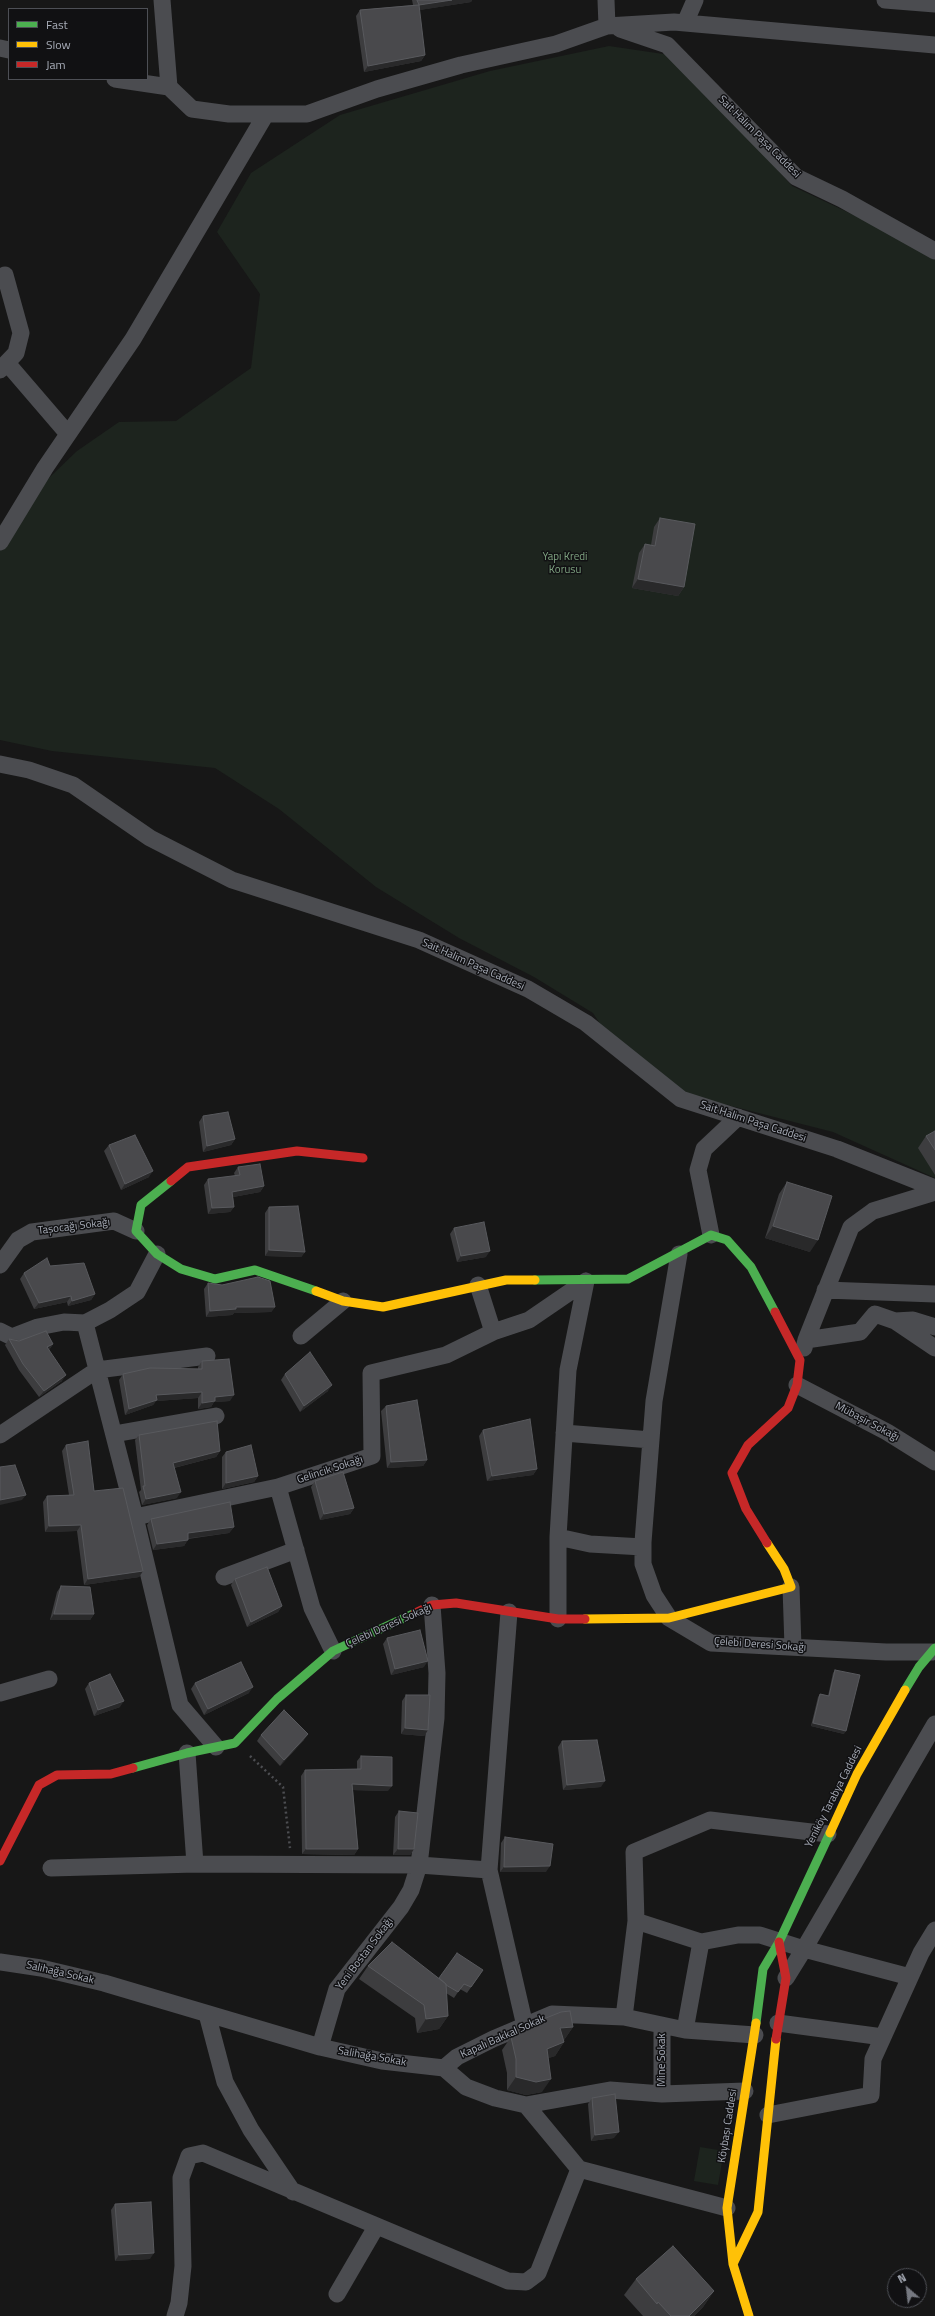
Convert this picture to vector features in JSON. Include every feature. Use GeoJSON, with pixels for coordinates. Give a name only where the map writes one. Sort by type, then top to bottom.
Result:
{"type":"FeatureCollection","features":[{"type":"Feature","properties":{"kind":"street"},"geometry":{"type":"LineString","coordinates":[[162,0],[169,87]]}},
{"type":"Feature","properties":{"kind":"street"},"geometry":{"type":"LineString","coordinates":[[606,0],[610,26]]}},
{"type":"Feature","properties":{"kind":"street"},"geometry":{"type":"LineString","coordinates":[[685,23],[695,0]]}},
{"type":"Feature","properties":{"kind":"street"},"geometry":{"type":"LineString","coordinates":[[885,0],[935,4]]}},
{"type":"Feature","properties":{"kind":"street"},"geometry":{"type":"LineString","coordinates":[[123,80],[169,87],[192,109],[229,114],[307,114],[377,89],[461,65],[556,44],[610,26],[685,23],[935,45]]}},
{"type":"Feature","properties":{"kind":"street","name":"Sait Halim Paşa Caddesi"},"geometry":{"type":"LineString","coordinates":[[610,26],[667,45],[796,177],[849,202],[935,251]]}},
{"type":"Feature","properties":{"kind":"street"},"geometry":{"type":"LineString","coordinates":[[0,542],[68,434],[133,339],[266,114]]}},
{"type":"Feature","properties":{"kind":"street"},"geometry":{"type":"LineString","coordinates":[[5,276],[21,333],[16,353],[3,367],[68,434]]}},
{"type":"Feature","properties":{"kind":"street","name":"Sait Halim Paşa Caddesi"},"geometry":{"type":"LineString","coordinates":[[0,764],[29,770],[72,785],[150,838],[232,880],[419,940],[528,989],[586,1023],[681,1099],[837,1149],[935,1188]]}},
{"type":"Feature","properties":{"kind":"street"},"geometry":{"type":"LineString","coordinates":[[711,1235],[698,1170],[704,1149],[738,1117]]}},
{"type":"Feature","properties":{"kind":"street"},"geometry":{"type":"LineString","coordinates":[[363,1158],[297,1151],[188,1167],[141,1206],[136,1232],[157,1254],[181,1269],[215,1278],[255,1270],[344,1301],[383,1307],[506,1280],[586,1281],[628,1279],[679,1254],[711,1235],[727,1240],[751,1267],[800,1360]]}},
{"type":"Feature","properties":{"kind":"street"},"geometry":{"type":"LineString","coordinates":[[793,1647],[791,1587],[784,1569],[746,1509],[732,1473],[748,1445],[788,1408],[797,1385],[800,1360],[806,1340],[851,1227],[873,1211],[935,1192]]}},
{"type":"Feature","properties":{"kind":"street","name":"Taşocağı Sokağı"},"geometry":{"type":"LineString","coordinates":[[0,1265],[18,1240],[32,1232],[114,1221],[136,1232]]}},
{"type":"Feature","properties":{"kind":"street"},"geometry":{"type":"LineString","coordinates":[[0,1331],[12,1336],[38,1327],[64,1322],[85,1323],[110,1310],[137,1292],[157,1254]]}},
{"type":"Feature","properties":{"kind":"street"},"geometry":{"type":"LineString","coordinates":[[679,1254],[654,1401],[643,1564],[654,1595],[669,1618],[791,1587]]}},
{"type":"Feature","properties":{"kind":"street"},"geometry":{"type":"LineString","coordinates":[[478,1285],[493,1332],[529,1320],[586,1281]]}},
{"type":"Feature","properties":{"kind":"street"},"geometry":{"type":"LineString","coordinates":[[558,1619],[558,1537],[568,1370],[586,1281]]}},
{"type":"Feature","properties":{"kind":"street"},"geometry":{"type":"LineString","coordinates":[[825,1290],[935,1294]]}},
{"type":"Feature","properties":{"kind":"street"},"geometry":{"type":"LineString","coordinates":[[863,1292],[875,1314],[895,1321],[935,1348]]}},
{"type":"Feature","properties":{"kind":"street"},"geometry":{"type":"LineString","coordinates":[[301,1336],[344,1301]]}},
{"type":"Feature","properties":{"kind":"street"},"geometry":{"type":"LineString","coordinates":[[806,1340],[860,1332],[875,1314]]}},
{"type":"Feature","properties":{"kind":"street"},"geometry":{"type":"LineString","coordinates":[[895,1321],[913,1320],[935,1327]]}},
{"type":"Feature","properties":{"kind":"street"},"geometry":{"type":"LineString","coordinates":[[85,1323],[135,1517],[180,1705],[216,1747]]}},
{"type":"Feature","properties":{"kind":"street","name":"Gelincik Sokağı"},"geometry":{"type":"LineString","coordinates":[[278,1488],[372,1456],[371,1373],[446,1355],[493,1332]]}},
{"type":"Feature","properties":{"kind":"street"},"geometry":{"type":"LineString","coordinates":[[0,1435],[97,1370],[207,1356]]}},
{"type":"Feature","properties":{"kind":"street","name":"Mübaşir Sokağı"},"geometry":{"type":"LineString","coordinates":[[797,1385],[887,1432],[935,1462]]}},
{"type":"Feature","properties":{"kind":"street"},"geometry":{"type":"LineString","coordinates":[[114,1434],[216,1416]]}},
{"type":"Feature","properties":{"kind":"street"},"geometry":{"type":"LineString","coordinates":[[564,1433],[651,1440]]}},
{"type":"Feature","properties":{"kind":"street"},"geometry":{"type":"LineString","coordinates":[[135,1517],[278,1488],[312,1608],[333,1651]]}},
{"type":"Feature","properties":{"kind":"street"},"geometry":{"type":"LineString","coordinates":[[558,1537],[590,1544],[643,1547]]}},
{"type":"Feature","properties":{"kind":"street"},"geometry":{"type":"LineString","coordinates":[[224,1577],[296,1550]]}},
{"type":"Feature","properties":{"kind":"street","name":"Çelebi Deresi Sokağı"},"geometry":{"type":"LineString","coordinates":[[235,1743],[277,1698],[333,1651],[432,1605],[456,1603],[558,1619],[669,1618],[711,1643],[886,1652],[933,1650]]}},
{"type":"Feature","properties":{"kind":"street","name":"Yeni Bostan Sokağı"},"geometry":{"type":"LineString","coordinates":[[320,2047],[337,1988],[401,1907],[410,1890],[419,1865],[436,1718],[437,1673],[432,1605]]}},
{"type":"Feature","properties":{"kind":"street"},"geometry":{"type":"LineString","coordinates":[[509,1612],[489,1870],[525,2026]]}},
{"type":"Feature","properties":{"kind":"street","name":"Yeniköy Tarabya Caddesi"},"geometry":{"type":"LineString","coordinates":[[779,1942],[857,1774],[919,1667],[933,1650]]}},
{"type":"Feature","properties":{"kind":"street"},"geometry":{"type":"LineString","coordinates":[[0,1693],[49,1679]]}},
{"type":"Feature","properties":{"kind":"street"},"geometry":{"type":"LineString","coordinates":[[786,1978],[935,1724]]}},
{"type":"Feature","properties":{"kind":"street"},"geometry":{"type":"LineString","coordinates":[[0,1861],[39,1785],[57,1775],[112,1774],[187,1753],[235,1743]]}},
{"type":"Feature","properties":{"kind":"street"},"geometry":{"type":"LineString","coordinates":[[187,1753],[195,1864]]}},
{"type":"Feature","properties":{"kind":"street"},"geometry":{"type":"LineString","coordinates":[[624,2017],[636,1921],[634,1852],[710,1820],[828,1834]]}},
{"type":"Feature","properties":{"kind":"street"},"geometry":{"type":"LineString","coordinates":[[51,1868],[195,1864],[419,1865],[489,1870]]}},
{"type":"Feature","properties":{"kind":"street"},"geometry":{"type":"LineString","coordinates":[[636,1921],[701,1942],[738,1935],[760,1935],[779,1942],[910,1977]]}},
{"type":"Feature","properties":{"kind":"street"},"geometry":{"type":"LineString","coordinates":[[768,2115],[872,2095],[873,2059],[921,1952],[935,1930]]}},
{"type":"Feature","properties":{"kind":"street"},"geometry":{"type":"LineString","coordinates":[[685,2030],[701,1942]]}},
{"type":"Feature","properties":{"kind":"street"},"geometry":{"type":"LineString","coordinates":[[733,2264],[758,2212],[771,2090],[765,2041],[778,2023],[786,1978],[779,1942]]}},
{"type":"Feature","properties":{"kind":"street","name":"Köybaşı Caddesi"},"geometry":{"type":"LineString","coordinates":[[749,2316],[733,2264],[727,2208],[745,2091],[765,2041],[763,1969],[779,1942]]}},
{"type":"Feature","properties":{"kind":"street","name":"Salihağa Sokak"},"geometry":{"type":"LineString","coordinates":[[0,1962],[41,1968],[104,1983],[320,2047],[382,2061],[444,2068]]}},
{"type":"Feature","properties":{"kind":"street"},"geometry":{"type":"LineString","coordinates":[[207,2014],[225,2082],[251,2130],[293,2192]]}},
{"type":"Feature","properties":{"kind":"street","name":"Kapalı Bakkal Sokak"},"geometry":{"type":"LineString","coordinates":[[444,2068],[457,2057],[493,2038],[552,2014],[624,2017],[685,2030],[765,2041]]}},
{"type":"Feature","properties":{"kind":"street"},"geometry":{"type":"LineString","coordinates":[[778,2023],[883,2037]]}},
{"type":"Feature","properties":{"kind":"street","name":"Mine Sokak"},"geometry":{"type":"LineString","coordinates":[[662,2026],[662,2094]]}},
{"type":"Feature","properties":{"kind":"street"},"geometry":{"type":"LineString","coordinates":[[444,2068],[466,2087],[495,2098],[526,2105],[610,2090],[662,2094],[771,2090]]}},
{"type":"Feature","properties":{"kind":"street"},"geometry":{"type":"LineString","coordinates":[[526,2105],[579,2169],[727,2208]]}},
{"type":"Feature","properties":{"kind":"street"},"geometry":{"type":"LineString","coordinates":[[175,2316],[179,2303],[183,2266],[181,2178],[189,2156],[203,2153],[376,2227],[508,2281],[526,2282],[538,2273],[579,2169]]}},
{"type":"Feature","properties":{"kind":"street"},"geometry":{"type":"LineString","coordinates":[[337,2294],[376,2227]]}},
{"type":"Feature","properties":{"kind":"path"},"geometry":{"type":"LineString","coordinates":[[235,1743],[283,1787],[292,1865]]}},
{"type":"Feature","properties":{"kind":"green space","name":"Yapı Kredi Korusu"},"geometry":{"type":"Polygon","coordinates":[[[609,46],[670,55],[735,122],[792,186],[879,227],[935,259],[935,1178],[833,1132],[692,1096],[627,1065],[593,1013],[534,977],[459,938],[376,887],[279,809],[215,768],[52,751],[0,740],[0,525],[77,451],[119,422],[176,421],[251,368],[260,294],[217,232],[251,173],[340,115],[490,71],[609,46]]]}},
{"type":"Feature","properties":{"kind":"green space"},"geometry":{"type":"Polygon","coordinates":[[[700,2147],[724,2151],[718,2185],[694,2181],[700,2147]]]}},
{"type":"Feature","properties":{"kind":"building"},"geometry":{"type":"Polygon","coordinates":[[[417,0],[452,0],[419,5],[417,0]]]}},
{"type":"Feature","properties":{"kind":"building"},"geometry":{"type":"Polygon","coordinates":[[[419,5],[425,55],[368,66],[360,10],[419,5]]]}},
{"type":"Feature","properties":{"kind":"building"},"geometry":{"type":"Polygon","coordinates":[[[660,518],[695,524],[684,587],[638,579],[645,544],[655,546],[660,518]]]}},
{"type":"Feature","properties":{"kind":"building"},"geometry":{"type":"Polygon","coordinates":[[[228,1112],[235,1139],[207,1146],[203,1116],[228,1112]]]}},
{"type":"Feature","properties":{"kind":"building"},"geometry":{"type":"Polygon","coordinates":[[[935,1131],[935,1150],[926,1136],[935,1131]]]}},
{"type":"Feature","properties":{"kind":"building"},"geometry":{"type":"Polygon","coordinates":[[[135,1135],[153,1171],[125,1184],[109,1145],[135,1135]]]}},
{"type":"Feature","properties":{"kind":"building"},"geometry":{"type":"Polygon","coordinates":[[[260,1164],[264,1186],[232,1192],[234,1207],[212,1208],[208,1179],[240,1175],[238,1167],[260,1164]]]}},
{"type":"Feature","properties":{"kind":"building"},"geometry":{"type":"Polygon","coordinates":[[[787,1182],[832,1196],[818,1240],[773,1226],[787,1182]]]}},
{"type":"Feature","properties":{"kind":"building"},"geometry":{"type":"Polygon","coordinates":[[[298,1206],[305,1252],[269,1250],[269,1207],[298,1206]]]}},
{"type":"Feature","properties":{"kind":"building"},"geometry":{"type":"Polygon","coordinates":[[[484,1222],[490,1251],[461,1256],[454,1228],[484,1222]]]}},
{"type":"Feature","properties":{"kind":"building"},"geometry":{"type":"Polygon","coordinates":[[[47,1258],[50,1266],[84,1263],[95,1294],[72,1301],[71,1296],[39,1303],[24,1273],[47,1258]]]}},
{"type":"Feature","properties":{"kind":"building"},"geometry":{"type":"Polygon","coordinates":[[[258,1277],[270,1281],[275,1307],[236,1307],[236,1309],[210,1311],[208,1283],[222,1285],[258,1277]]]}},
{"type":"Feature","properties":{"kind":"building"},"geometry":{"type":"Polygon","coordinates":[[[46,1331],[53,1344],[47,1347],[66,1375],[44,1391],[23,1364],[9,1339],[19,1341],[46,1331]]]}},
{"type":"Feature","properties":{"kind":"building"},"geometry":{"type":"Polygon","coordinates":[[[310,1352],[332,1385],[304,1406],[285,1374],[310,1352]]]}},
{"type":"Feature","properties":{"kind":"building"},"geometry":{"type":"Polygon","coordinates":[[[229,1359],[234,1395],[215,1397],[215,1401],[202,1403],[202,1392],[156,1395],[157,1400],[129,1409],[123,1374],[150,1368],[202,1369],[202,1361],[229,1359]]]}},
{"type":"Feature","properties":{"kind":"building"},"geometry":{"type":"Polygon","coordinates":[[[417,1400],[427,1460],[391,1462],[386,1406],[417,1400]]]}},
{"type":"Feature","properties":{"kind":"building"},"geometry":{"type":"Polygon","coordinates":[[[530,1419],[537,1469],[492,1476],[483,1430],[530,1419]]]}},
{"type":"Feature","properties":{"kind":"building"},"geometry":{"type":"Polygon","coordinates":[[[217,1421],[220,1451],[173,1463],[181,1492],[146,1499],[143,1486],[145,1486],[139,1435],[217,1421]]]}},
{"type":"Feature","properties":{"kind":"building"},"geometry":{"type":"Polygon","coordinates":[[[88,1441],[94,1491],[123,1488],[143,1571],[88,1579],[81,1525],[49,1526],[47,1496],[74,1495],[66,1445],[88,1441]]]}},
{"type":"Feature","properties":{"kind":"building"},"geometry":{"type":"Polygon","coordinates":[[[251,1445],[258,1476],[226,1483],[226,1452],[251,1445]]]}},
{"type":"Feature","properties":{"kind":"building"},"geometry":{"type":"Polygon","coordinates":[[[15,1465],[26,1495],[0,1500],[0,1467],[15,1465]]]}},
{"type":"Feature","properties":{"kind":"building"},"geometry":{"type":"Polygon","coordinates":[[[343,1472],[354,1508],[324,1514],[315,1481],[343,1472]]]}},
{"type":"Feature","properties":{"kind":"building"},"geometry":{"type":"Polygon","coordinates":[[[230,1502],[234,1527],[188,1533],[188,1540],[157,1544],[151,1519],[230,1502]]]}},
{"type":"Feature","properties":{"kind":"building"},"geometry":{"type":"Polygon","coordinates":[[[267,1567],[282,1606],[251,1622],[235,1579],[267,1567]]]}},
{"type":"Feature","properties":{"kind":"building"},"geometry":{"type":"Polygon","coordinates":[[[61,1586],[90,1587],[94,1614],[54,1614],[61,1586]]]}},
{"type":"Feature","properties":{"kind":"building"},"geometry":{"type":"Polygon","coordinates":[[[420,1630],[428,1661],[395,1669],[387,1638],[420,1630]]]}},
{"type":"Feature","properties":{"kind":"building"},"geometry":{"type":"Polygon","coordinates":[[[241,1662],[253,1687],[208,1709],[195,1683],[241,1662]]]}},
{"type":"Feature","properties":{"kind":"building"},"geometry":{"type":"Polygon","coordinates":[[[835,1670],[860,1675],[846,1731],[813,1723],[820,1694],[829,1696],[835,1670]]]}},
{"type":"Feature","properties":{"kind":"building"},"geometry":{"type":"Polygon","coordinates":[[[110,1674],[124,1701],[98,1710],[89,1683],[110,1674]]]}},
{"type":"Feature","properties":{"kind":"building"},"geometry":{"type":"Polygon","coordinates":[[[406,1695],[430,1695],[428,1730],[405,1728],[406,1695]]]}},
{"type":"Feature","properties":{"kind":"building"},"geometry":{"type":"Polygon","coordinates":[[[284,1710],[308,1734],[284,1760],[261,1735],[284,1710]]]}},
{"type":"Feature","properties":{"kind":"building"},"geometry":{"type":"Polygon","coordinates":[[[597,1740],[605,1781],[567,1785],[562,1741],[597,1740]]]}},
{"type":"Feature","properties":{"kind":"building"},"geometry":{"type":"Polygon","coordinates":[[[361,1756],[392,1757],[392,1786],[352,1784],[358,1849],[306,1849],[305,1770],[361,1769],[361,1756]]]}},
{"type":"Feature","properties":{"kind":"building"},"geometry":{"type":"Polygon","coordinates":[[[399,1811],[418,1813],[414,1849],[398,1849],[399,1811]]]}},
{"type":"Feature","properties":{"kind":"building"},"geometry":{"type":"Polygon","coordinates":[[[505,1837],[553,1844],[550,1866],[504,1867],[505,1837]]]}},
{"type":"Feature","properties":{"kind":"building"},"geometry":{"type":"Polygon","coordinates":[[[392,1942],[446,1984],[448,2016],[426,2019],[424,2005],[368,1966],[392,1942]]]}},
{"type":"Feature","properties":{"kind":"building"},"geometry":{"type":"Polygon","coordinates":[[[457,1953],[483,1970],[471,1987],[464,1984],[458,1992],[446,1985],[439,1978],[457,1953]]]}},
{"type":"Feature","properties":{"kind":"building"},"geometry":{"type":"Polygon","coordinates":[[[570,2011],[573,2027],[560,2028],[564,2042],[547,2049],[551,2079],[536,2082],[516,2077],[516,2059],[511,2037],[541,2020],[561,2012],[570,2011]]]}},
{"type":"Feature","properties":{"kind":"building"},"geometry":{"type":"Polygon","coordinates":[[[615,2094],[619,2132],[595,2135],[592,2098],[615,2094]]]}},
{"type":"Feature","properties":{"kind":"building"},"geometry":{"type":"Polygon","coordinates":[[[151,2202],[154,2253],[119,2255],[115,2204],[151,2202]]]}},
{"type":"Feature","properties":{"kind":"building"},"geometry":{"type":"Polygon","coordinates":[[[673,2246],[714,2291],[689,2316],[671,2316],[658,2302],[657,2304],[636,2279],[673,2246]]]}},
{"type":"Feature","properties":{"kind":"traffic: fast"},"geometry":{"type":"LineString","coordinates":[[171,1181],[141,1205],[136,1231],[157,1254],[181,1269],[215,1279],[255,1270],[316,1291]]}},
{"type":"Feature","properties":{"kind":"traffic: fast"},"geometry":{"type":"LineString","coordinates":[[535,1280],[628,1279],[711,1235],[727,1240],[751,1267],[775,1312]]}},
{"type":"Feature","properties":{"kind":"traffic: fast"},"geometry":{"type":"LineString","coordinates":[[133,1768],[187,1753],[235,1743],[277,1699],[333,1651],[415,1613]]}},
{"type":"Feature","properties":{"kind":"traffic: fast"},"geometry":{"type":"LineString","coordinates":[[905,1690],[919,1667],[935,1648]]}},
{"type":"Feature","properties":{"kind":"traffic: fast"},"geometry":{"type":"LineString","coordinates":[[756,2023],[763,1969],[779,1942],[830,1833]]}},
{"type":"Feature","properties":{"kind":"traffic: slow"},"geometry":{"type":"LineString","coordinates":[[316,1291],[343,1301],[383,1307],[506,1280],[535,1280]]}},
{"type":"Feature","properties":{"kind":"traffic: slow"},"geometry":{"type":"LineString","coordinates":[[585,1619],[669,1618],[791,1587],[784,1569],[767,1543]]}},
{"type":"Feature","properties":{"kind":"traffic: slow"},"geometry":{"type":"LineString","coordinates":[[830,1833],[857,1774],[905,1690]]}},
{"type":"Feature","properties":{"kind":"traffic: slow"},"geometry":{"type":"LineString","coordinates":[[749,2316],[733,2264],[727,2208],[756,2023]]}},
{"type":"Feature","properties":{"kind":"traffic: slow"},"geometry":{"type":"LineString","coordinates":[[733,2264],[758,2212],[776,2039]]}},
{"type":"Feature","properties":{"kind":"traffic: jam"},"geometry":{"type":"LineString","coordinates":[[171,1181],[188,1167],[297,1151],[363,1158]]}},
{"type":"Feature","properties":{"kind":"traffic: jam"},"geometry":{"type":"LineString","coordinates":[[767,1543],[746,1509],[732,1473],[748,1445],[788,1408],[797,1385],[800,1360],[775,1312]]}},
{"type":"Feature","properties":{"kind":"traffic: jam"},"geometry":{"type":"LineString","coordinates":[[415,1613],[432,1605],[456,1603],[558,1619],[585,1619]]}},
{"type":"Feature","properties":{"kind":"traffic: jam"},"geometry":{"type":"LineString","coordinates":[[0,1861],[39,1785],[57,1775],[111,1774],[133,1768]]}},
{"type":"Feature","properties":{"kind":"traffic: jam"},"geometry":{"type":"LineString","coordinates":[[776,2039],[786,1978],[779,1942]]}}]}
